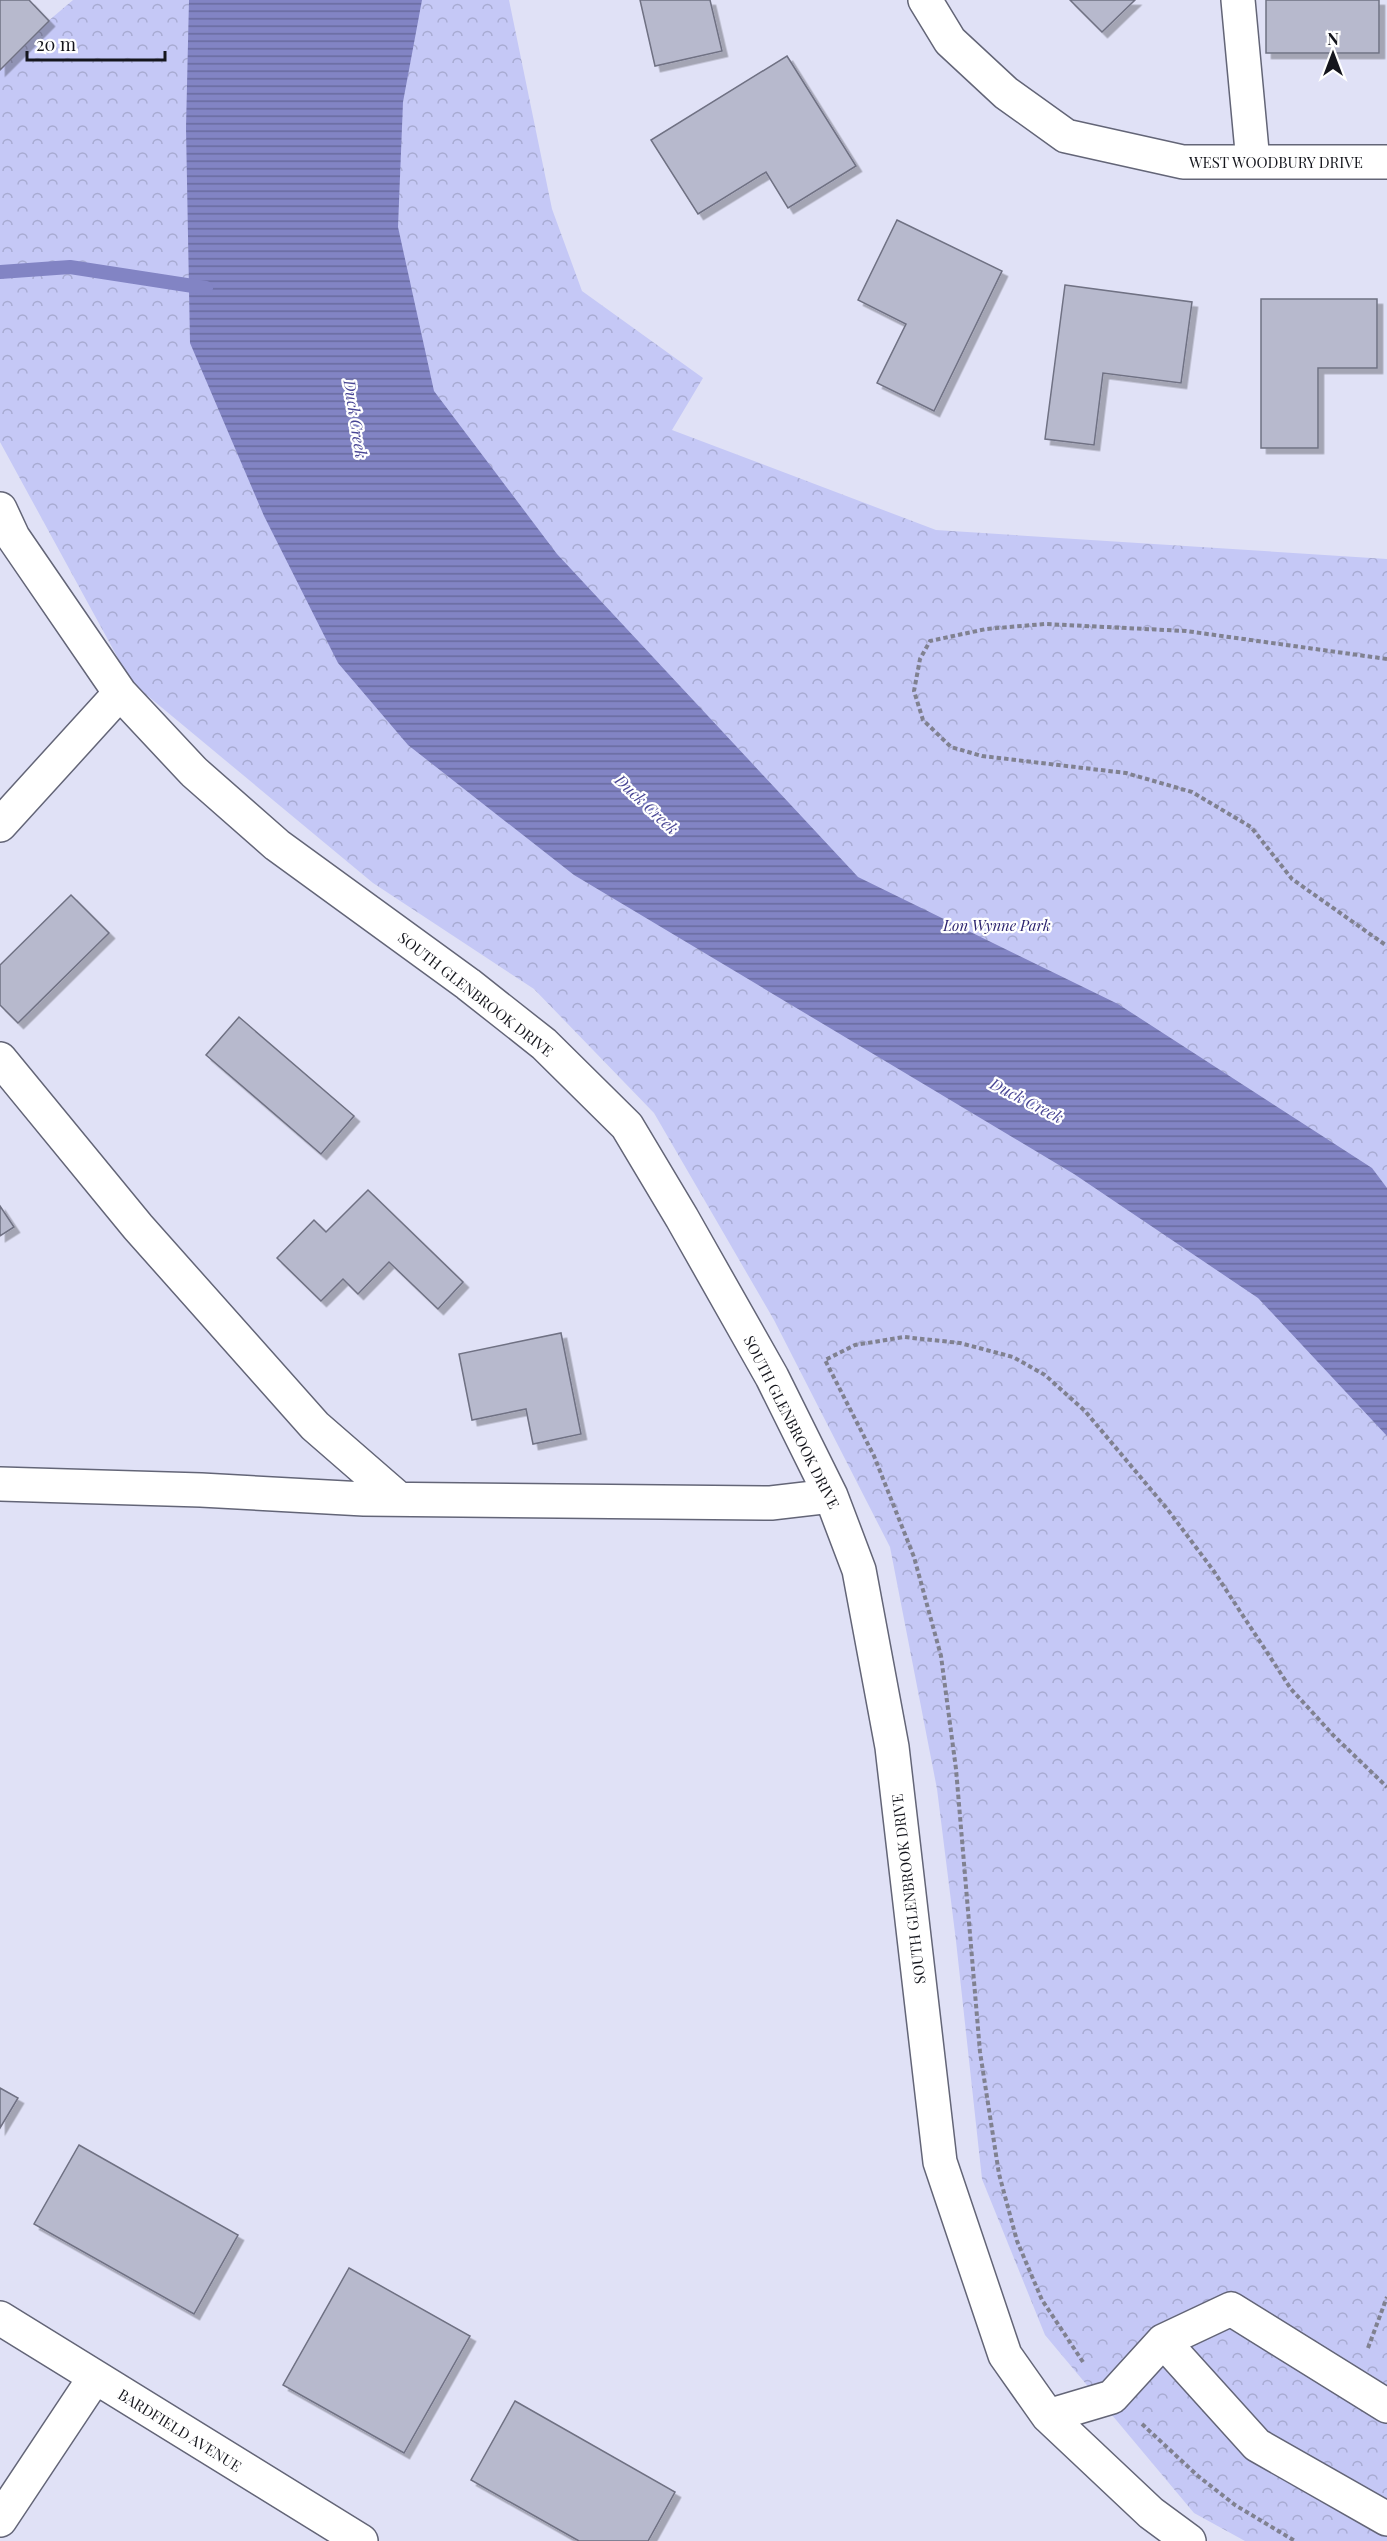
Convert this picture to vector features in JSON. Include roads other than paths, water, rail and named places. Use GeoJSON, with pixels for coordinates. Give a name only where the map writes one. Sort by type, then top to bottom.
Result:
{"type":"FeatureCollection","features":[{"type":"Feature","properties":{"kind":"street","name":"WEST WOODBURY DRIVE"},"geometry":{"type":"LineString","coordinates":[[925,0],[950,41],[1006,93],[1066,136],[1183,162],[1387,162]]}},
{"type":"Feature","properties":{"kind":"street"},"geometry":{"type":"LineString","coordinates":[[1238,0],[1253,162]]}},
{"type":"Feature","properties":{"kind":"street","name":"SOUTH GLENBROOK DRIVE"},"geometry":{"type":"LineString","coordinates":[[0,510],[13,537],[120,693],[194,772],[277,845],[468,984],[535,1037],[627,1126],[772,1377],[831,1496],[859,1570],[891,1747],[939,2162],[1005,2355],[1048,2416],[1151,2513],[1189,2541]]}},
{"type":"Feature","properties":{"kind":"street"},"geometry":{"type":"LineString","coordinates":[[0,825],[120,693]]}},
{"type":"Feature","properties":{"kind":"street"},"geometry":{"type":"LineString","coordinates":[[0,1059],[138,1227],[315,1426],[399,1499]]}},
{"type":"Feature","properties":{"kind":"street"},"geometry":{"type":"LineString","coordinates":[[0,1484],[399,1499],[771,1503],[831,1496]]}},
{"type":"Feature","properties":{"kind":"street"},"geometry":{"type":"LineString","coordinates":[[1048,2416],[1112,2397],[1163,2341],[1231,2309],[1387,2406]]}},
{"type":"Feature","properties":{"kind":"street","name":"BARDFIELD AVENUE"},"geometry":{"type":"LineString","coordinates":[[0,2318],[361,2541]]}},
{"type":"Feature","properties":{"kind":"street"},"geometry":{"type":"LineString","coordinates":[[1163,2341],[1257,2445],[1387,2519]]}},
{"type":"Feature","properties":{"kind":"street"},"geometry":{"type":"LineString","coordinates":[[0,2520],[95,2378]]}},
{"type":"Feature","properties":{"kind":"water","name":"Duck Creek"},"geometry":{"type":"Polygon","coordinates":[[[189,0],[422,0],[403,102],[398,227],[434,391],[557,554],[858,877],[1118,1004],[1372,1168],[1387,1188],[1387,1436],[1258,1298],[1074,1174],[574,875],[408,745],[338,663],[264,516],[190,343],[186,128],[189,0]]]}},
{"type":"Feature","properties":{"kind":"waterway"},"geometry":{"type":"LineString","coordinates":[[0,272],[70,267],[206,288]]}},
{"type":"Feature","properties":{"kind":"park label","name":"Lon Wynne Park"},"geometry":{"type":"Point","coordinates":[997,925]}}]}
